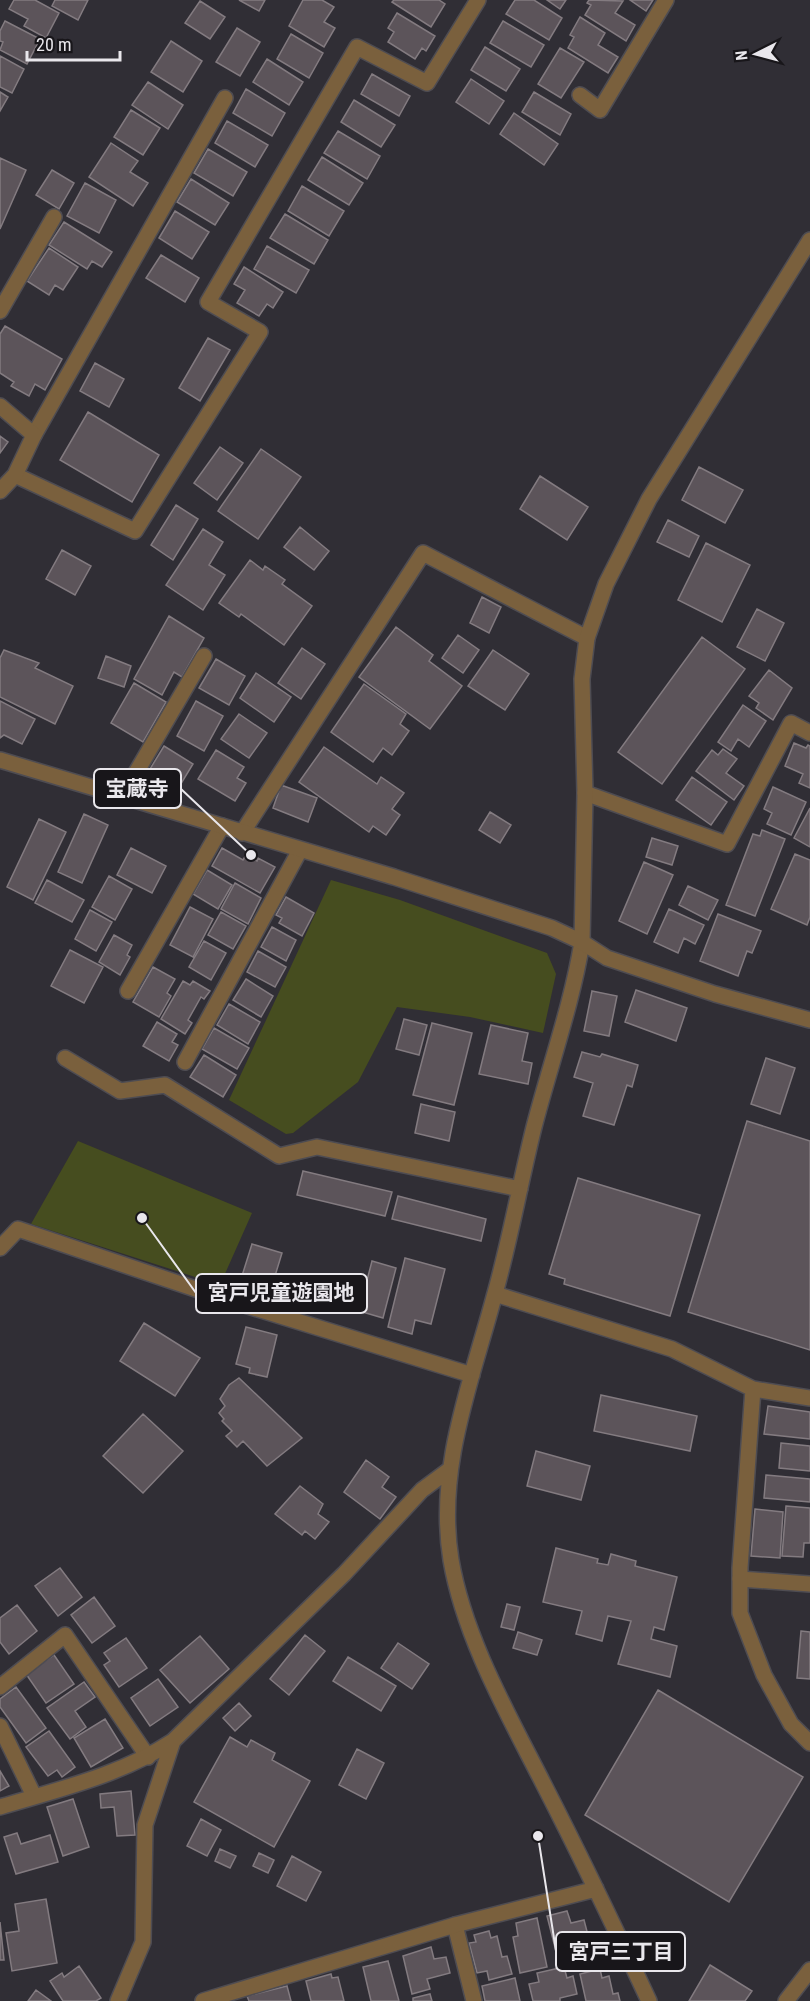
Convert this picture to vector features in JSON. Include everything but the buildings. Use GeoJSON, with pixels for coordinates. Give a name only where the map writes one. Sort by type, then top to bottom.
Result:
{"type":"FeatureCollection","features":[{"type":"Feature","properties":{"kind":"street"},"geometry":{"type":"LineString","coordinates":[[15,475],[135,531],[260,332],[208,302],[357,47],[427,83],[478,0]]}},
{"type":"Feature","properties":{"kind":"street"},"geometry":{"type":"LineString","coordinates":[[580,95],[600,110],[666,0]]}},
{"type":"Feature","properties":{"kind":"street"},"geometry":{"type":"LineString","coordinates":[[0,491],[15,475],[34,435],[225,98]]}},
{"type":"Feature","properties":{"kind":"street"},"geometry":{"type":"LineString","coordinates":[[0,311],[54,217]]}},
{"type":"Feature","properties":{"kind":"street"},"geometry":{"type":"LineString","coordinates":[[649,2001],[518,1733],[461,1606],[451,1559],[446,1508],[449,1470],[578,969],[582,942],[585,793],[582,679],[587,638],[606,584],[649,498],[810,240]]}},
{"type":"Feature","properties":{"kind":"street"},"geometry":{"type":"LineString","coordinates":[[0,406],[34,435]]}},
{"type":"Feature","properties":{"kind":"street"},"geometry":{"type":"LineString","coordinates":[[242,833],[423,553],[587,638]]}},
{"type":"Feature","properties":{"kind":"street"},"geometry":{"type":"LineString","coordinates":[[123,795],[204,656]]}},
{"type":"Feature","properties":{"kind":"street"},"geometry":{"type":"LineString","coordinates":[[585,793],[727,844],[791,723],[810,733]]}},
{"type":"Feature","properties":{"kind":"street"},"geometry":{"type":"LineString","coordinates":[[0,760],[123,795],[529,921],[582,942],[607,958],[715,994],[810,1020]]}},
{"type":"Feature","properties":{"kind":"street"},"geometry":{"type":"LineString","coordinates":[[128,991],[222,826]]}},
{"type":"Feature","properties":{"kind":"street"},"geometry":{"type":"LineString","coordinates":[[185,1062],[300,850]]}},
{"type":"Feature","properties":{"kind":"street"},"geometry":{"type":"LineString","coordinates":[[65,1058],[120,1091],[165,1085],[279,1156],[317,1147],[520,1190]]}},
{"type":"Feature","properties":{"kind":"street"},"geometry":{"type":"LineString","coordinates":[[0,1248],[18,1229],[225,1299],[472,1375]]}},
{"type":"Feature","properties":{"kind":"street"},"geometry":{"type":"LineString","coordinates":[[495,1294],[672,1349],[753,1389],[810,1398]]}},
{"type":"Feature","properties":{"kind":"street"},"geometry":{"type":"LineString","coordinates":[[753,1389],[740,1579],[740,1613],[764,1675],[791,1724],[810,1743]]}},
{"type":"Feature","properties":{"kind":"street"},"geometry":{"type":"LineString","coordinates":[[0,1807],[93,1780],[148,1757],[173,1741],[344,1574],[422,1490],[449,1470]]}},
{"type":"Feature","properties":{"kind":"street"},"geometry":{"type":"LineString","coordinates":[[740,1579],[810,1584]]}},
{"type":"Feature","properties":{"kind":"street"},"geometry":{"type":"LineString","coordinates":[[0,1687],[65,1635],[148,1757]]}},
{"type":"Feature","properties":{"kind":"street"},"geometry":{"type":"LineString","coordinates":[[0,1726],[34,1796]]}},
{"type":"Feature","properties":{"kind":"street"},"geometry":{"type":"LineString","coordinates":[[118,2001],[144,1942],[145,1825],[173,1741]]}},
{"type":"Feature","properties":{"kind":"street"},"geometry":{"type":"LineString","coordinates":[[203,2001],[455,1925],[596,1889]]}},
{"type":"Feature","properties":{"kind":"street"},"geometry":{"type":"LineString","coordinates":[[455,1925],[474,2001]]}},
{"type":"Feature","properties":{"kind":"street"},"geometry":{"type":"LineString","coordinates":[[786,2001],[810,1970]]}},
{"type":"Feature","properties":{"kind":"green space"},"geometry":{"type":"Polygon","coordinates":[[[331,880],[400,900],[547,953],[556,974],[543,1033],[470,1017],[397,1007],[358,1082],[293,1133],[286,1134],[229,1100],[331,880]]]}},
{"type":"Feature","properties":{"kind":"green space"},"geometry":{"type":"Polygon","coordinates":[[[78,1141],[252,1213],[220,1285],[31,1224],[78,1141]]]}},
{"type":"Feature","properties":{"kind":"place","name":"宝蔵寺"},"geometry":{"type":"Point","coordinates":[251,855]}},
{"type":"Feature","properties":{"kind":"place","name":"宮戸児童遊園地"},"geometry":{"type":"Point","coordinates":[142,1218]}},
{"type":"Feature","properties":{"kind":"place","name":"宮戸三丁目"},"geometry":{"type":"Point","coordinates":[538,1836]}}]}
